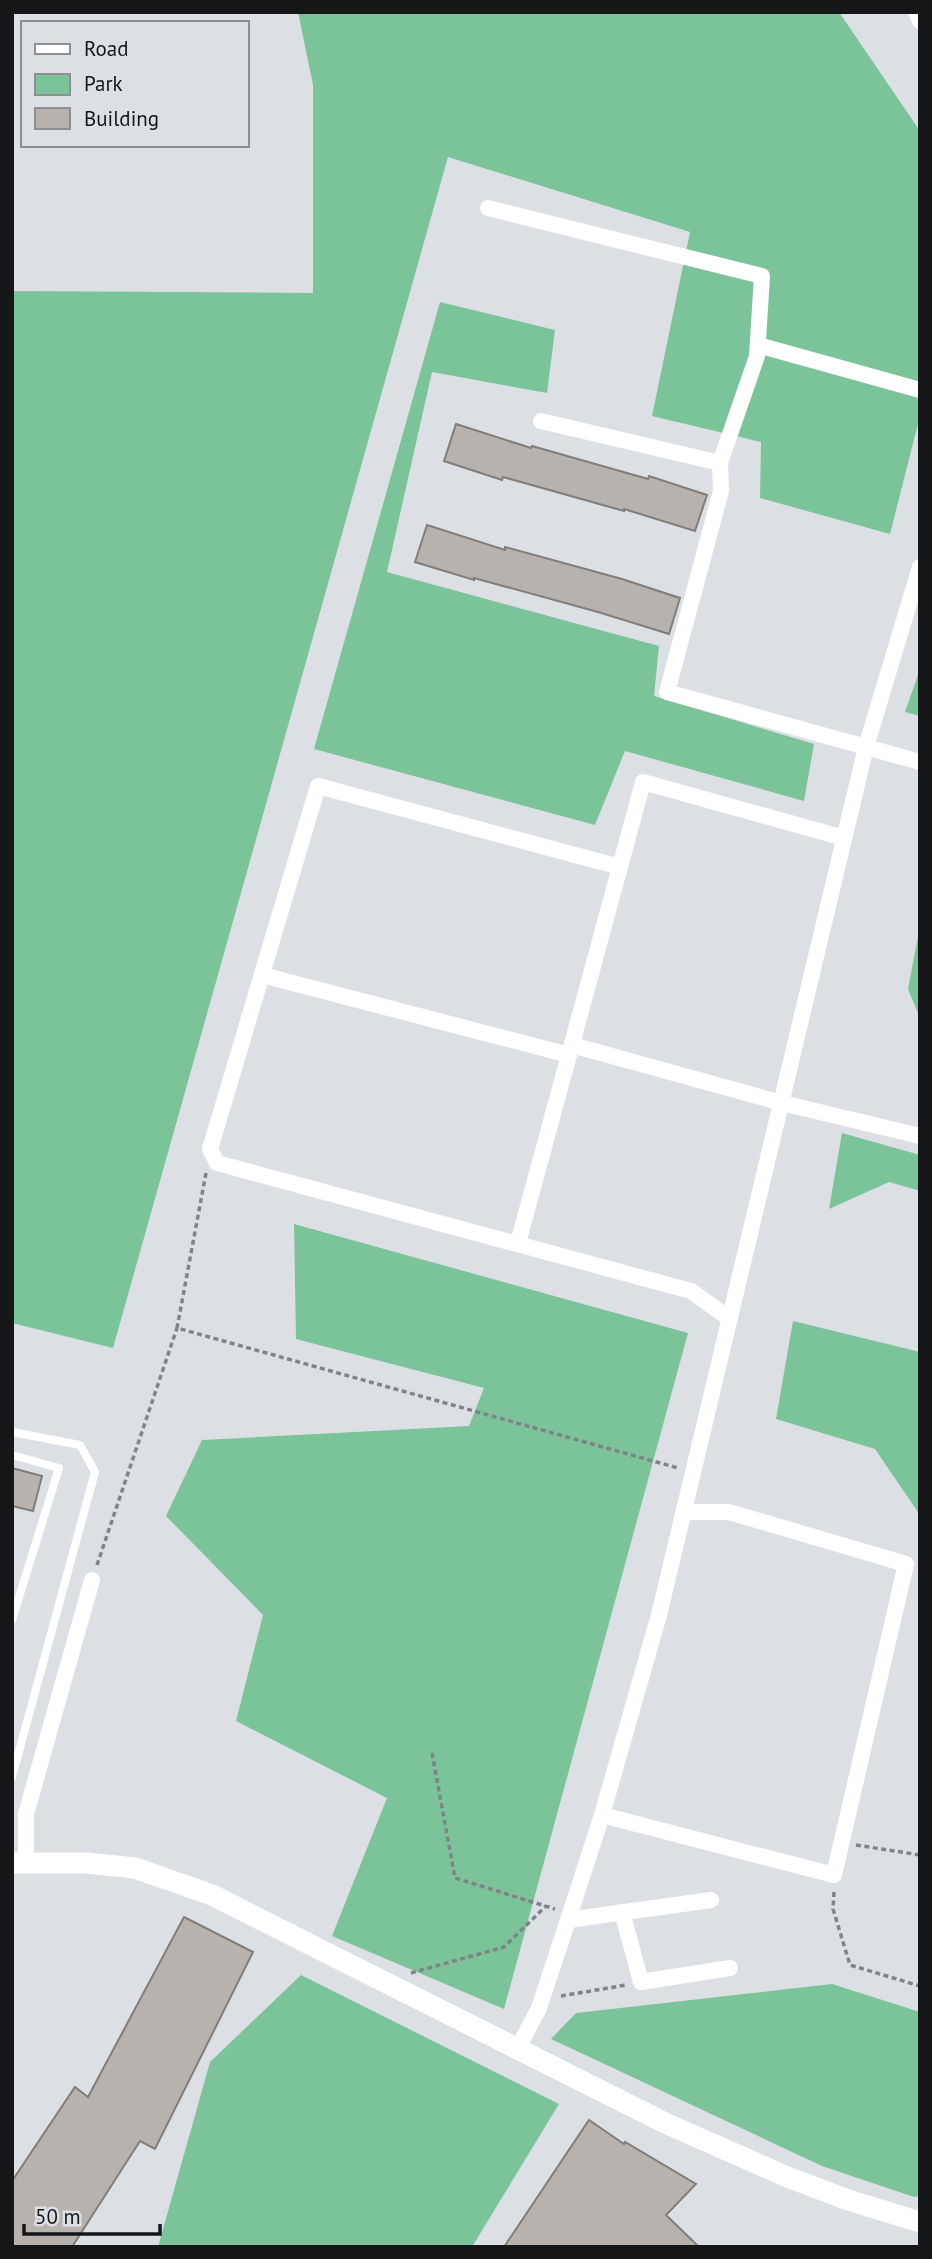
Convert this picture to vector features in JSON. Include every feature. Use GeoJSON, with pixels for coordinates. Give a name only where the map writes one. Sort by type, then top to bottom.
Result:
{"type":"FeatureCollection","features":[{"type":"Feature","properties":{"kind":"street"},"geometry":{"type":"LineString","coordinates":[[916,12],[920,21]]}},
{"type":"Feature","properties":{"kind":"street"},"geometry":{"type":"LineString","coordinates":[[488,208],[762,276],[757,356],[720,463],[722,491],[667,692],[920,762]]}},
{"type":"Feature","properties":{"kind":"street"},"geometry":{"type":"LineString","coordinates":[[758,345],[920,390]]}},
{"type":"Feature","properties":{"kind":"street"},"geometry":{"type":"LineString","coordinates":[[541,421],[720,463]]}},
{"type":"Feature","properties":{"kind":"street"},"geometry":{"type":"LineString","coordinates":[[517,2050],[542,2000],[602,1815],[659,1615],[866,747],[920,567]]}},
{"type":"Feature","properties":{"kind":"street"},"geometry":{"type":"LineString","coordinates":[[518,1242],[643,782],[844,838]]}},
{"type":"Feature","properties":{"kind":"street"},"geometry":{"type":"LineString","coordinates":[[620,867],[318,786],[211,1149],[217,1163],[518,1242],[691,1291],[730,1318]]}},
{"type":"Feature","properties":{"kind":"street"},"geometry":{"type":"LineString","coordinates":[[262,975],[920,1136]]}},
{"type":"Feature","properties":{"kind":"street"},"geometry":{"type":"LineString","coordinates":[[602,1815],[834,1875],[906,1564],[729,1512],[684,1512]]}},
{"type":"Feature","properties":{"kind":"street"},"geometry":{"type":"LineString","coordinates":[[92,1580],[26,1814],[16,1862],[87,1863],[135,1868],[212,1895],[664,2123],[785,2176],[848,2200],[920,2222]]}},
{"type":"Feature","properties":{"kind":"street"},"geometry":{"type":"LineString","coordinates":[[569,1917],[711,1899]]}},
{"type":"Feature","properties":{"kind":"street"},"geometry":{"type":"LineString","coordinates":[[622,1912],[641,1982],[730,1968]]}},
{"type":"Feature","properties":{"kind":"lane"},"geometry":{"type":"LineString","coordinates":[[12,1432],[80,1446],[95,1472],[12,1777]]}},
{"type":"Feature","properties":{"kind":"lane"},"geometry":{"type":"LineString","coordinates":[[12,1455],[59,1468],[12,1619]]}},
{"type":"Feature","properties":{"kind":"path"},"geometry":{"type":"LineString","coordinates":[[92,1580],[177,1328],[211,1149]]}},
{"type":"Feature","properties":{"kind":"path"},"geometry":{"type":"LineString","coordinates":[[177,1328],[693,1473]]}},
{"type":"Feature","properties":{"kind":"path"},"geometry":{"type":"LineString","coordinates":[[432,1753],[455,1878],[546,1906],[569,1917]]}},
{"type":"Feature","properties":{"kind":"path"},"geometry":{"type":"LineString","coordinates":[[842,1843],[920,1852]]}},
{"type":"Feature","properties":{"kind":"path"},"geometry":{"type":"LineString","coordinates":[[834,1875],[833,1909],[850,1965],[920,1986]]}},
{"type":"Feature","properties":{"kind":"path"},"geometry":{"type":"LineString","coordinates":[[382,1981],[505,1947],[546,1906]]}},
{"type":"Feature","properties":{"kind":"path"},"geometry":{"type":"LineString","coordinates":[[542,2000],[641,1982]]}},
{"type":"Feature","properties":{"kind":"green space"},"geometry":{"type":"Polygon","coordinates":[[[298,12],[839,12],[920,131],[920,416],[890,534],[760,498],[761,442],[652,416],[690,232],[448,157],[113,1348],[12,1323],[12,291],[313,293],[313,85],[298,12]]]}},
{"type":"Feature","properties":{"kind":"green space"},"geometry":{"type":"Polygon","coordinates":[[[440,302],[555,330],[547,393],[432,372],[387,572],[659,646],[654,696],[814,744],[804,801],[625,751],[595,825],[314,749],[440,302]]]}},
{"type":"Feature","properties":{"kind":"green space"},"geometry":{"type":"Polygon","coordinates":[[[920,669],[920,716],[905,712],[920,669]]]}},
{"type":"Feature","properties":{"kind":"green space"},"geometry":{"type":"Polygon","coordinates":[[[920,932],[920,1018],[908,989],[920,932]]]}},
{"type":"Feature","properties":{"kind":"green space"},"geometry":{"type":"Polygon","coordinates":[[[842,1133],[920,1155],[920,1191],[889,1182],[829,1209],[842,1133]]]}},
{"type":"Feature","properties":{"kind":"green space"},"geometry":{"type":"Polygon","coordinates":[[[294,1224],[688,1333],[504,2009],[332,1936],[387,1798],[236,1721],[263,1615],[166,1516],[202,1440],[469,1426],[484,1388],[296,1339],[294,1224]]]}},
{"type":"Feature","properties":{"kind":"green space"},"geometry":{"type":"Polygon","coordinates":[[[793,1321],[920,1352],[920,1515],[875,1449],[776,1419],[793,1321]]]}},
{"type":"Feature","properties":{"kind":"green space"},"geometry":{"type":"Polygon","coordinates":[[[301,1975],[559,2104],[472,2247],[158,2247],[210,2062],[301,1975]]]}},
{"type":"Feature","properties":{"kind":"green space"},"geometry":{"type":"Polygon","coordinates":[[[832,1984],[920,2012],[920,2196],[914,2197],[822,2166],[551,2039],[576,2013],[832,1984]]]}},
{"type":"Feature","properties":{"kind":"building"},"geometry":{"type":"Polygon","coordinates":[[[456,424],[531,448],[532,446],[648,479],[649,476],[707,495],[695,531],[503,477],[502,480],[444,461],[456,424]]]}},
{"type":"Feature","properties":{"kind":"building"},"geometry":{"type":"Polygon","coordinates":[[[427,525],[505,550],[505,547],[680,598],[669,634],[415,562],[427,525]]]}},
{"type":"Feature","properties":{"kind":"building"},"geometry":{"type":"Polygon","coordinates":[[[12,1468],[42,1476],[33,1511],[12,1506],[12,1468]]]}},
{"type":"Feature","properties":{"kind":"building"},"geometry":{"type":"Polygon","coordinates":[[[184,1917],[253,1952],[155,2149],[140,2141],[72,2247],[12,2247],[12,2181],[75,2087],[88,2097],[184,1917]]]}},
{"type":"Feature","properties":{"kind":"building"},"geometry":{"type":"Polygon","coordinates":[[[589,2120],[624,2144],[625,2142],[696,2184],[666,2215],[699,2247],[504,2247],[589,2120]]]}}]}
